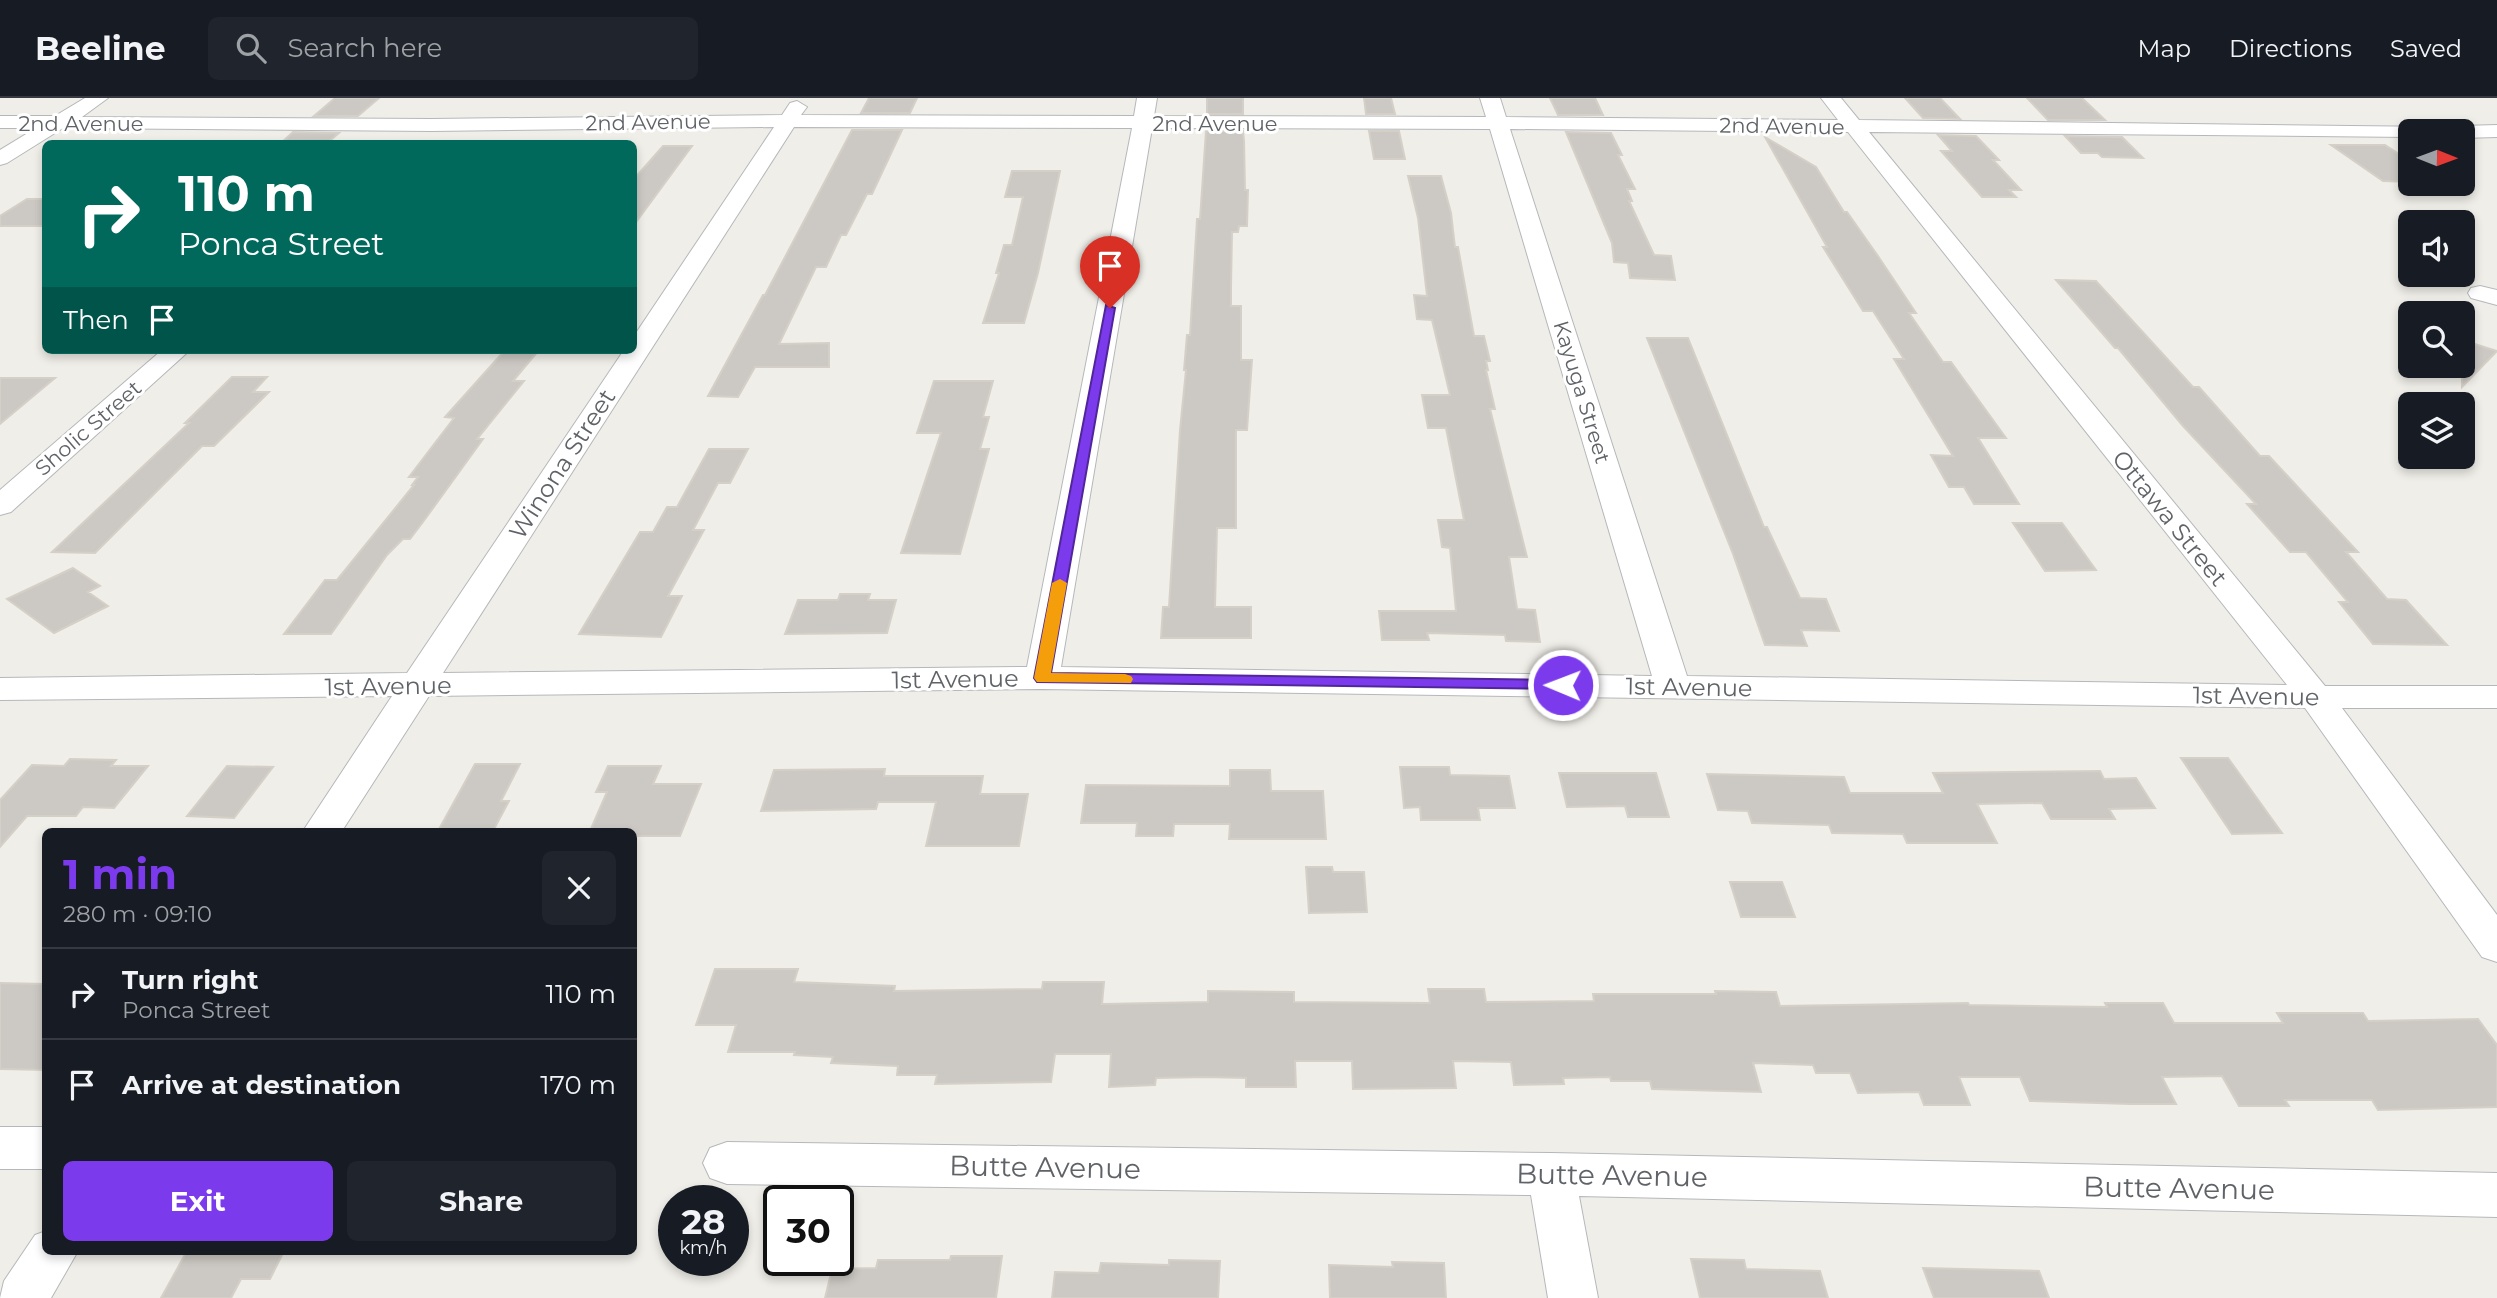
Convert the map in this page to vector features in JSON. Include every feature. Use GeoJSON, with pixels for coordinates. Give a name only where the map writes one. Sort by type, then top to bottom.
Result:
{"type":"FeatureCollection","features":[{"type":"Feature","properties":{"kind":"street"},"geometry":{"type":"LineString","coordinates":[[0,159],[99,98]]}},
{"type":"Feature","properties":{"kind":"street","name":"Ottawa Street"},"geometry":{"type":"LineString","coordinates":[[1832,98],[2315,697],[2497,946]]}},
{"type":"Feature","properties":{"kind":"street"},"geometry":{"type":"LineString","coordinates":[[415,140],[452,107]]}},
{"type":"Feature","properties":{"kind":"street","name":"2nd Avenue"},"geometry":{"type":"LineString","coordinates":[[0,122],[432,125],[795,109],[1494,111],[1854,126],[2398,131]]}},
{"type":"Feature","properties":{"kind":"street","name":"Winona Street"},"geometry":{"type":"LineString","coordinates":[[637,348],[795,109]]}},
{"type":"Feature","properties":{"kind":"street"},"geometry":{"type":"LineString","coordinates":[[1042,678],[1145,110]]}},
{"type":"Feature","properties":{"kind":"street","name":"Kayuga Street"},"geometry":{"type":"LineString","coordinates":[[1494,111],[1673,687]]}},
{"type":"Feature","properties":{"kind":"street"},"geometry":{"type":"LineString","coordinates":[[2475,132],[2497,131]]}},
{"type":"Feature","properties":{"kind":"street","name":"Sholic Street"},"geometry":{"type":"LineString","coordinates":[[0,506],[172,354]]}},
{"type":"Feature","properties":{"kind":"street","name":"Winona Street"},"geometry":{"type":"LineString","coordinates":[[325,828],[415,685],[633,354]]}},
{"type":"Feature","properties":{"kind":"street","name":"1st Avenue"},"geometry":{"type":"LineString","coordinates":[[0,689],[1042,678],[2315,697],[2497,697]]}},
{"type":"Feature","properties":{"kind":"street"},"geometry":{"type":"LineString","coordinates":[[0,1148],[42,1148]]}},
{"type":"Feature","properties":{"kind":"street","name":"Butte Avenue"},"geometry":{"type":"LineString","coordinates":[[727,1163],[1551,1174],[2497,1195]]}},
{"type":"Feature","properties":{"kind":"street"},"geometry":{"type":"LineString","coordinates":[[1551,1174],[1573,1298]]}},
{"type":"Feature","properties":{"kind":"street"},"geometry":{"type":"LineString","coordinates":[[22,1298],[50,1255]]}},
{"type":"Feature","properties":{"kind":"building"},"geometry":{"type":"Polygon","coordinates":[[[335,98],[379,98],[358,116],[314,116],[335,98]]]}},
{"type":"Feature","properties":{"kind":"building"},"geometry":{"type":"Polygon","coordinates":[[[869,98],[917,98],[910,113],[861,113],[869,98]]]}},
{"type":"Feature","properties":{"kind":"building"},"geometry":{"type":"Polygon","coordinates":[[[1207,98],[1243,98],[1243,114],[1207,114],[1207,98]]]}},
{"type":"Feature","properties":{"kind":"building"},"geometry":{"type":"Polygon","coordinates":[[[1364,98],[1391,98],[1395,114],[1366,114],[1364,98]]]}},
{"type":"Feature","properties":{"kind":"building"},"geometry":{"type":"Polygon","coordinates":[[[1550,98],[1595,98],[1603,115],[1558,115],[1550,98]]]}},
{"type":"Feature","properties":{"kind":"building"},"geometry":{"type":"Polygon","coordinates":[[[1905,98],[1940,98],[1960,119],[1923,118],[1905,98]]]}},
{"type":"Feature","properties":{"kind":"building"},"geometry":{"type":"Polygon","coordinates":[[[2027,98],[2082,98],[2105,120],[2048,120],[2027,98]]]}},
{"type":"Feature","properties":{"kind":"building"},"geometry":{"type":"Polygon","coordinates":[[[852,130],[902,130],[872,194],[867,194],[846,235],[841,235],[826,267],[816,267],[779,344],[829,343],[829,367],[755,367],[738,397],[708,396],[765,295],[852,130]]]}},
{"type":"Feature","properties":{"kind":"building"},"geometry":{"type":"Polygon","coordinates":[[[1206,131],[1243,131],[1244,141],[1245,190],[1248,190],[1247,226],[1239,226],[1238,232],[1232,232],[1231,306],[1241,306],[1241,360],[1252,360],[1247,430],[1236,430],[1236,528],[1217,528],[1215,607],[1251,607],[1251,638],[1161,638],[1163,607],[1169,607],[1184,370],[1187,335],[1190,335],[1206,131]]]}},
{"type":"Feature","properties":{"kind":"building"},"geometry":{"type":"Polygon","coordinates":[[[1369,131],[1399,131],[1405,159],[1374,159],[1369,131]]]}},
{"type":"Feature","properties":{"kind":"building"},"geometry":{"type":"Polygon","coordinates":[[[293,132],[339,133],[331,140],[284,140],[293,132]]]}},
{"type":"Feature","properties":{"kind":"building"},"geometry":{"type":"Polygon","coordinates":[[[1566,132],[1611,133],[1622,155],[1618,155],[1635,189],[1627,189],[1632,201],[1629,201],[1654,255],[1671,256],[1675,280],[1630,278],[1628,263],[1614,262],[1612,243],[1566,132]]]}},
{"type":"Feature","properties":{"kind":"building"},"geometry":{"type":"Polygon","coordinates":[[[1938,135],[1976,136],[1999,160],[1993,160],[2021,190],[2009,190],[2016,197],[1982,197],[1941,151],[1952,151],[1938,135]]]}},
{"type":"Feature","properties":{"kind":"building"},"geometry":{"type":"Polygon","coordinates":[[[2065,136],[2122,137],[2143,158],[2102,157],[2098,153],[2081,153],[2065,136]]]}},
{"type":"Feature","properties":{"kind":"building"},"geometry":{"type":"Polygon","coordinates":[[[1765,137],[1816,167],[1844,212],[1847,212],[1916,313],[1909,313],[1943,362],[1951,362],[2006,438],[1978,438],[2019,504],[1974,504],[1964,487],[1949,487],[1931,455],[1953,456],[1894,359],[1904,359],[1873,311],[1863,311],[1823,247],[1827,247],[1765,137]]]}},
{"type":"Feature","properties":{"kind":"building"},"geometry":{"type":"Polygon","coordinates":[[[2331,145],[2385,145],[2398,153],[2398,182],[2383,181],[2331,145]]]}},
{"type":"Feature","properties":{"kind":"building"},"geometry":{"type":"Polygon","coordinates":[[[663,146],[692,146],[637,221],[637,176],[663,146]]]}},
{"type":"Feature","properties":{"kind":"building"},"geometry":{"type":"Polygon","coordinates":[[[1012,171],[1060,171],[1024,323],[983,323],[999,273],[996,273],[1004,245],[1012,245],[1023,197],[1005,197],[1012,171]]]}},
{"type":"Feature","properties":{"kind":"building"},"geometry":{"type":"Polygon","coordinates":[[[1408,176],[1441,176],[1451,213],[1455,247],[1458,247],[1474,336],[1484,336],[1490,361],[1486,361],[1486,370],[1495,409],[1490,409],[1527,557],[1509,557],[1517,609],[1535,610],[1540,642],[1506,641],[1505,635],[1427,633],[1429,640],[1382,640],[1379,611],[1456,611],[1450,548],[1442,547],[1438,520],[1464,520],[1446,428],[1428,428],[1422,395],[1450,395],[1432,320],[1417,319],[1414,295],[1427,296],[1418,218],[1408,176]]]}},
{"type":"Feature","properties":{"kind":"building"},"geometry":{"type":"Polygon","coordinates":[[[27,199],[42,199],[42,226],[0,226],[0,216],[27,199]]]}},
{"type":"Feature","properties":{"kind":"building"},"geometry":{"type":"Polygon","coordinates":[[[2056,280],[2096,281],[2193,387],[2199,387],[2260,456],[2269,456],[2358,552],[2346,552],[2387,599],[2406,600],[2447,645],[2373,644],[2339,602],[2348,602],[2306,552],[2290,552],[2247,504],[2256,504],[2183,426],[2118,348],[2115,348],[2056,280]]]}},
{"type":"Feature","properties":{"kind":"building"},"geometry":{"type":"Polygon","coordinates":[[[1647,338],[1688,338],[1764,527],[1767,527],[1800,598],[1826,599],[1839,631],[1801,630],[1807,646],[1765,645],[1733,554],[1647,338]]]}},
{"type":"Feature","properties":{"kind":"building"},"geometry":{"type":"Polygon","coordinates":[[[2475,344],[2497,351],[2475,374],[2475,344]]]}},
{"type":"Feature","properties":{"kind":"building"},"geometry":{"type":"Polygon","coordinates":[[[501,354],[536,354],[513,381],[524,381],[477,439],[483,439],[410,539],[403,539],[387,555],[331,634],[284,634],[325,580],[337,580],[414,485],[418,477],[409,477],[454,418],[445,417],[501,354]]]}},
{"type":"Feature","properties":{"kind":"building"},"geometry":{"type":"Polygon","coordinates":[[[232,377],[267,377],[253,392],[269,392],[214,446],[202,446],[95,553],[52,552],[189,423],[185,423],[232,377]]]}},
{"type":"Feature","properties":{"kind":"building"},"geometry":{"type":"Polygon","coordinates":[[[0,378],[55,378],[0,424],[0,378]]]}},
{"type":"Feature","properties":{"kind":"building"},"geometry":{"type":"Polygon","coordinates":[[[2462,378],[2471,378],[2462,387],[2462,378]]]}},
{"type":"Feature","properties":{"kind":"building"},"geometry":{"type":"Polygon","coordinates":[[[934,381],[993,381],[983,417],[989,417],[980,449],[989,449],[960,554],[901,553],[941,433],[917,433],[934,381]]]}},
{"type":"Feature","properties":{"kind":"building"},"geometry":{"type":"Polygon","coordinates":[[[709,449],[748,449],[730,483],[718,483],[693,530],[704,530],[668,596],[682,596],[661,637],[579,634],[640,532],[653,532],[667,507],[677,507],[709,449]]]}},
{"type":"Feature","properties":{"kind":"building"},"geometry":{"type":"Polygon","coordinates":[[[2013,523],[2062,523],[2096,570],[2045,571],[2013,523]]]}},
{"type":"Feature","properties":{"kind":"building"},"geometry":{"type":"Polygon","coordinates":[[[73,568],[100,586],[88,592],[108,606],[54,633],[7,599],[73,568]]]}},
{"type":"Feature","properties":{"kind":"building"},"geometry":{"type":"Polygon","coordinates":[[[840,594],[870,594],[868,600],[896,600],[887,633],[785,634],[798,600],[838,600],[840,594]]]}},
{"type":"Feature","properties":{"kind":"building"},"geometry":{"type":"Polygon","coordinates":[[[2181,758],[2228,758],[2282,833],[2232,834],[2181,758]]]}},
{"type":"Feature","properties":{"kind":"building"},"geometry":{"type":"Polygon","coordinates":[[[70,759],[116,760],[111,766],[148,766],[114,808],[83,807],[76,816],[27,816],[0,847],[0,800],[32,765],[64,766],[70,759]]]}},
{"type":"Feature","properties":{"kind":"building"},"geometry":{"type":"Polygon","coordinates":[[[475,764],[520,764],[501,801],[509,801],[495,828],[440,828],[475,764]]]}},
{"type":"Feature","properties":{"kind":"building"},"geometry":{"type":"Polygon","coordinates":[[[227,766],[273,767],[234,818],[187,816],[227,766]]]}},
{"type":"Feature","properties":{"kind":"building"},"geometry":{"type":"Polygon","coordinates":[[[608,766],[661,766],[653,784],[701,784],[680,836],[637,836],[637,828],[591,828],[607,792],[596,792],[608,766]]]}},
{"type":"Feature","properties":{"kind":"building"},"geometry":{"type":"Polygon","coordinates":[[[1400,767],[1449,767],[1450,775],[1509,776],[1515,808],[1478,808],[1480,820],[1421,820],[1420,807],[1404,808],[1400,767]]]}},
{"type":"Feature","properties":{"kind":"building"},"geometry":{"type":"Polygon","coordinates":[[[885,769],[884,776],[983,776],[980,794],[1028,794],[1019,846],[926,846],[936,802],[878,802],[876,809],[761,811],[774,770],[885,769]]]}},
{"type":"Feature","properties":{"kind":"building"},"geometry":{"type":"Polygon","coordinates":[[[1230,770],[1270,770],[1271,791],[1323,791],[1326,839],[1229,839],[1230,824],[1174,824],[1173,836],[1136,836],[1137,823],[1081,823],[1086,785],[1230,786],[1230,770]]]}},
{"type":"Feature","properties":{"kind":"building"},"geometry":{"type":"Polygon","coordinates":[[[2100,771],[2104,779],[2136,778],[2155,808],[2109,809],[2115,819],[2051,819],[2042,803],[1977,804],[1997,843],[1907,843],[1903,834],[1832,833],[1829,825],[1752,823],[1748,811],[1718,810],[1707,774],[1844,777],[1850,793],[1943,793],[1933,773],[2100,771]]]}},
{"type":"Feature","properties":{"kind":"building"},"geometry":{"type":"Polygon","coordinates":[[[1559,773],[1656,773],[1669,817],[1628,817],[1625,806],[1567,807],[1559,773]]]}},
{"type":"Feature","properties":{"kind":"building"},"geometry":{"type":"Polygon","coordinates":[[[1306,867],[1332,867],[1333,872],[1364,872],[1367,912],[1309,913],[1306,867]]]}},
{"type":"Feature","properties":{"kind":"building"},"geometry":{"type":"Polygon","coordinates":[[[1730,882],[1782,882],[1795,917],[1741,917],[1730,882]]]}},
{"type":"Feature","properties":{"kind":"building"},"geometry":{"type":"Polygon","coordinates":[[[715,969],[798,969],[794,982],[895,986],[894,991],[1042,989],[1043,982],[1104,982],[1102,1004],[1208,1002],[1208,991],[1294,992],[1294,1002],[1430,1003],[1428,989],[1484,989],[1486,1002],[1594,1001],[1593,994],[1716,994],[1715,991],[1776,992],[1780,1006],[1968,1003],[2107,1007],[2105,1003],[2163,1003],[2174,1023],[2283,1023],[2277,1013],[2363,1013],[2368,1021],[2478,1019],[2497,1045],[2497,1107],[2378,1110],[2372,1100],[2285,1100],[2289,1106],[2239,1106],[2222,1076],[2162,1077],[2176,1104],[2030,1101],[2020,1077],[1959,1077],[1970,1105],[1924,1105],[1919,1092],[1858,1093],[1850,1073],[1816,1073],[1813,1065],[1753,1063],[1761,1092],[1652,1089],[1650,1081],[1611,1081],[1610,1077],[1563,1078],[1564,1084],[1514,1085],[1511,1062],[1453,1061],[1456,1088],[1353,1089],[1352,1061],[1295,1061],[1296,1087],[1246,1087],[1246,1078],[1206,1077],[1156,1078],[1155,1085],[1109,1087],[1111,1054],[1055,1054],[1051,1082],[935,1084],[937,1075],[897,1075],[898,1066],[831,1063],[833,1057],[794,1055],[795,1052],[728,1052],[736,1025],[696,1025],[715,969]]]}},
{"type":"Feature","properties":{"kind":"building"},"geometry":{"type":"Polygon","coordinates":[[[0,983],[42,984],[42,1070],[0,1069],[0,983]]]}},
{"type":"Feature","properties":{"kind":"building"},"geometry":{"type":"Polygon","coordinates":[[[185,1255],[282,1255],[270,1279],[241,1279],[231,1298],[161,1298],[185,1255]]]}},
{"type":"Feature","properties":{"kind":"building"},"geometry":{"type":"Polygon","coordinates":[[[951,1256],[1002,1256],[996,1298],[825,1298],[830,1276],[854,1276],[854,1268],[876,1268],[878,1260],[950,1260],[951,1256]]]}},
{"type":"Feature","properties":{"kind":"building"},"geometry":{"type":"Polygon","coordinates":[[[1691,1259],[1744,1260],[1746,1269],[1820,1271],[1828,1298],[1700,1298],[1691,1259]]]}},
{"type":"Feature","properties":{"kind":"building"},"geometry":{"type":"Polygon","coordinates":[[[1169,1260],[1220,1261],[1218,1298],[1052,1298],[1055,1272],[1099,1273],[1101,1263],[1169,1265],[1169,1260]]]}},
{"type":"Feature","properties":{"kind":"building"},"geometry":{"type":"Polygon","coordinates":[[[1392,1262],[1444,1263],[1446,1298],[1330,1298],[1329,1265],[1393,1267],[1392,1262]]]}},
{"type":"Feature","properties":{"kind":"building"},"geometry":{"type":"Polygon","coordinates":[[[1923,1268],[2039,1271],[2049,1298],[1934,1298],[1923,1268]]]}},
{"type":"Feature","properties":{"kind":"slow traffic"},"geometry":{"type":"LineString","coordinates":[[1060,583],[1042,678],[1125,679]]}},
{"type":"Feature","properties":{"kind":"route"},"geometry":{"type":"LineString","coordinates":[[1110,308],[1042,678],[1563,685]]}}]}
